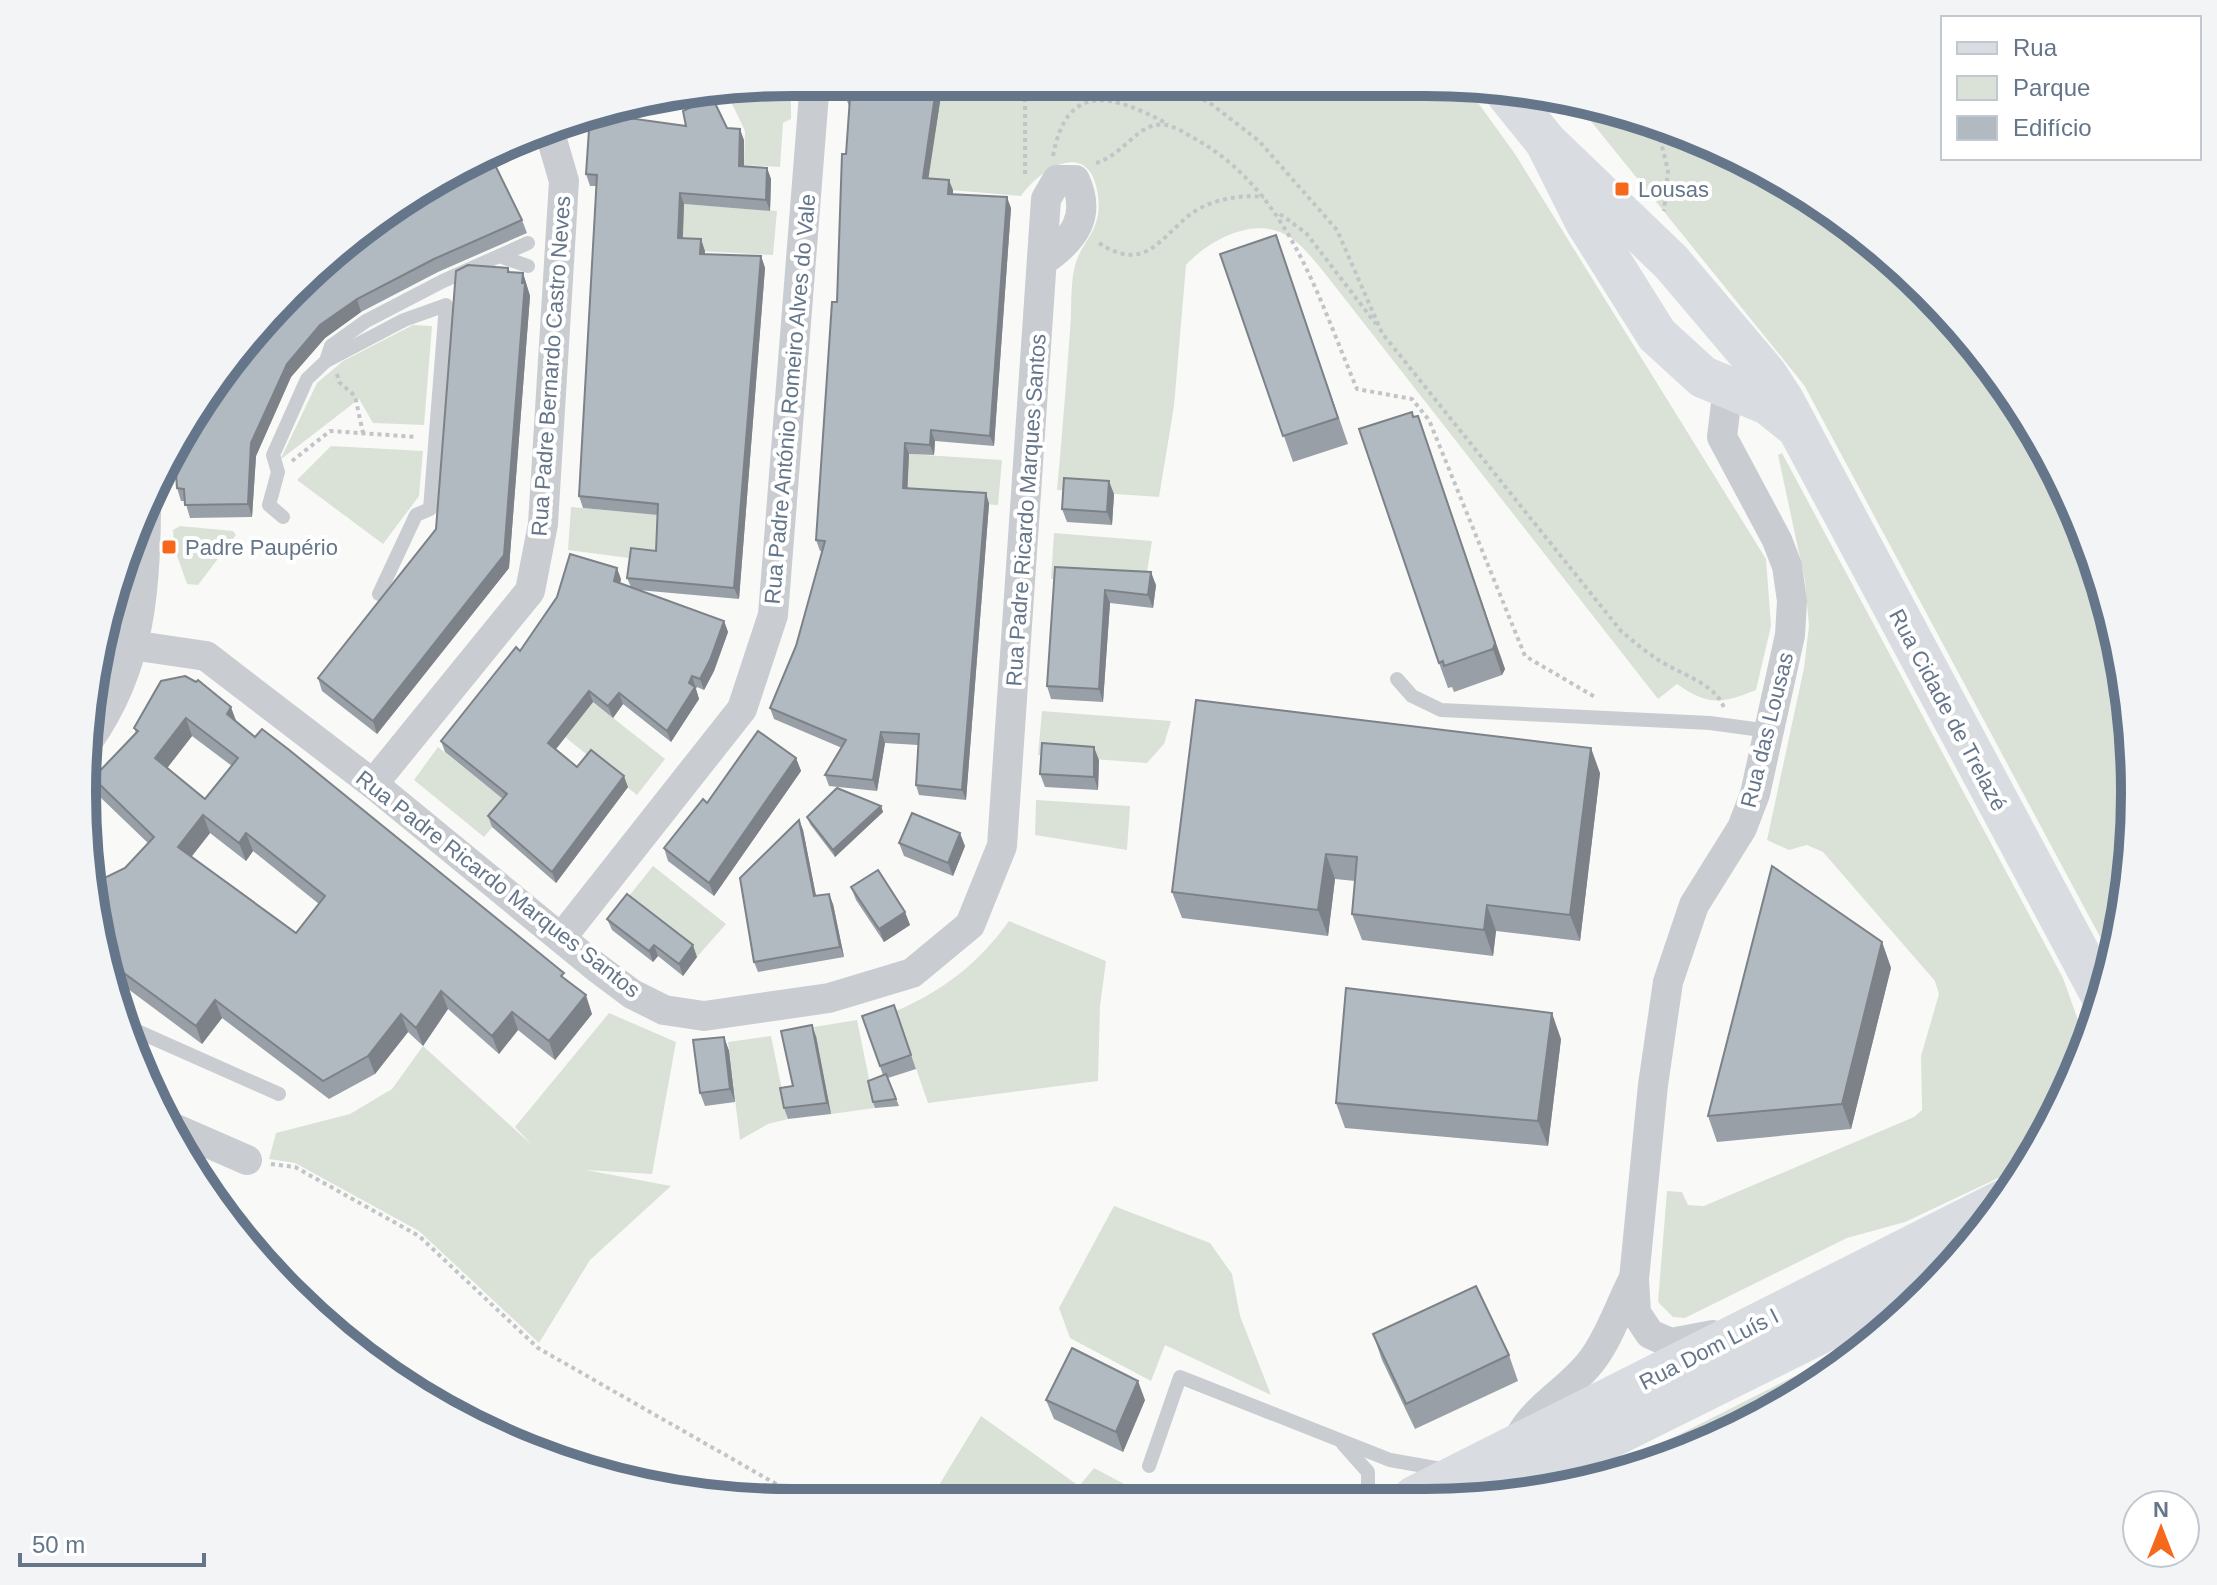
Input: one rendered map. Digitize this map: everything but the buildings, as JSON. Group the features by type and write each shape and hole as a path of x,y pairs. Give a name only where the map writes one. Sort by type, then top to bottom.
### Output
{"street":[{"name":"Rua Padre António Romeiro Alves do Vale","path":"562,937 742,709 773,615 814,96"},
{"name":"Rua Cidade de Trelazé","path":"1514,102 1546,142 1647,238 1766,374 2093,987"},
{"name":"Rua Padre Bernardo Castro Neves","path":"373,784 530,591 543,524 564,181 552,139"},
{"name":"Rua Cidade de Trelazé","path":"1546,142 1610,263 1657,335 1736,402 1783,414 1798,429"},
{"path":"1610,263 1647,238"},
{"name":"Rua Padre Ricardo Marques Santos","path":"113,643 206,656 373,784 632,994 664,1010 704,1016 829,998 912,973 970,925 1002,846 1043,261"},
{"name":"Rua Cidade de Trelazé","path":"1722,325 1731,353 1736,402"},
{"name":"Rua das Lousas","path":"1736,402 1722,437 1730,458 1777,540 1787,566 1792,601 1790,635 1755,794 1742,828 1694,905 1671,967 1653,1085 1634,1279 1636,1313 1650,1334 1671,1343 1750,1328"},
{"path":"99,725 135,647 146,574 146,534"},
{"path":"185,1133 247,1160"},
{"name":"Rua Dom Luís I","path":"1495,1470 1750,1328 1981,1212"},
{"name":"Rua das Lousas","path":"1495,1470 1528,1421 1567,1391 1595,1357 1634,1279"},
{"name":"Rua Dom Luís I","path":"1439,1489 1495,1470 1920,1282"}],"lane":[{"path":"326,361 331,346 357,327 528,243"},
{"path":"499,256 528,266"},
{"path":"283,517 269,505 278,472 273,455 307,379 326,361 404,320 446,305 430,509 416,515 379,594"},
{"path":"1397,679 1412,696 1441,710 1730,726 1771,722"},
{"path":"139,1032 279,1094"},
{"path":"1149,1466 1180,1377 1340,1441 1432,1470 1495,1470"},
{"path":"1340,1441 1368,1472 1368,1489"}],"path":[{"path":"1024,192 1028,131 1025,96"},
{"path":"1196,96 1210,103 1259,141 1337,230 1382,333"},
{"path":"1052,161 1058,129 1065,116 1074,107 1104,99 1170,125 1205,144 1278,213 1306,233 1382,333 1621,631 1722,700 1730,726"},
{"path":"1089,164 1122,151 1151,126 1170,125"},
{"path":"1647,238 1658,226 1667,190 1668,170 1660,137"},
{"path":"1090,237 1107,248 1140,255 1173,233 1189,216 1210,204 1243,194 1264,197"},
{"path":"1278,213 1357,389 1412,399 1429,420 1525,656 1604,702"},
{"path":"326,361 336,367 339,382 355,396 363,433"},
{"path":"278,472 330,431 435,438"},
{"path":"247,1160 295,1167 419,1236 538,1348 785,1489"}],"green space":[{"path":"791,96 791,119 783,123 780,167 744,165 745,131 730,99"},
{"path":"940,96 1474,97 1515,154 1766,559 1771,626 1756,690 1715,700 1698,696 1677,684 1658,699 1323,271 1294,240 1270,229 1256,228 1230,235 1205,248 1186,265 1174,406 1159,497 1057,490 1073,277 1077,260 1097,219 1099,208 1094,178 1086,167 1065,163 1041,175 1021,196 927,188"},
{"path":"1586,115 1648,133 1733,168 1773,189 1849,240 1917,300 1948,333 1977,368 2028,444 2068,526 2084,569 2108,657 2115,702 2120,747 2120,838 2104,944 1804,385"},
{"path":"684,204 777,211 773,255 682,250"},
{"path":"413,325 432,326 424,425 373,423 359,399 280,460 317,383 343,361"},
{"path":"331,446 423,451 419,496 383,544 297,480"},
{"path":"1782,453 2063,978 2078,1020 2078,1033 2049,1101 2007,1174 1905,1222 1847,1238 1685,1318 1673,1317 1658,1302 1667,1191 1682,1192 1688,1205 1704,1206 1914,1117 1922,1110 1921,1056 1939,994 1935,981 1823,852 1807,845 1789,850 1767,840 1804,668 1809,626 1805,581 1778,455"},
{"path":"909,454 1002,460 998,505 906,499"},
{"path":"571,507 662,515 659,562 568,550"},
{"path":"180,526 233,531 236,535 198,585 187,584 174,547 173,530"},
{"path":"1054,533 1152,541 1145,584 1051,579"},
{"path":"593,702 665,759 637,795 565,737"},
{"path":"1042,711 1171,721 1164,744 1147,763 1038,755"},
{"path":"438,747 511,805 484,837 414,780"},
{"path":"1036,800 1130,806 1127,850 1035,835"},
{"path":"653,866 726,924 697,957 625,901"},
{"path":"1009,921 1106,961 1100,1006 1098,1081 928,1103 896,1011 959,974 986,950"},
{"path":"609,1013 676,1042 652,1174 586,1170 671,1186 590,1260 539,1343 419,1231 295,1163 269,1159 276,1133 350,1114 392,1089 423,1046 532,1145 515,1127"},
{"path":"857,1020 875,1108 831,1114 814,1027"},
{"path":"771,1036 788,1119 768,1124 740,1140 728,1042"},
{"path":"1114,1206 1210,1243 1232,1274 1240,1316 1271,1395 1165,1345 1151,1381 1070,1338 1059,1308"},
{"path":"1831,1358 1773,1396 1733,1417 1640,1455"},
{"path":"981,1416 1079,1486 1094,1468 1132,1489 944,1489 939,1485"}],"place":[{"name":"Lousas","path":"1622,189"},
{"name":"Padre Paupério","path":"169,547"}]}
